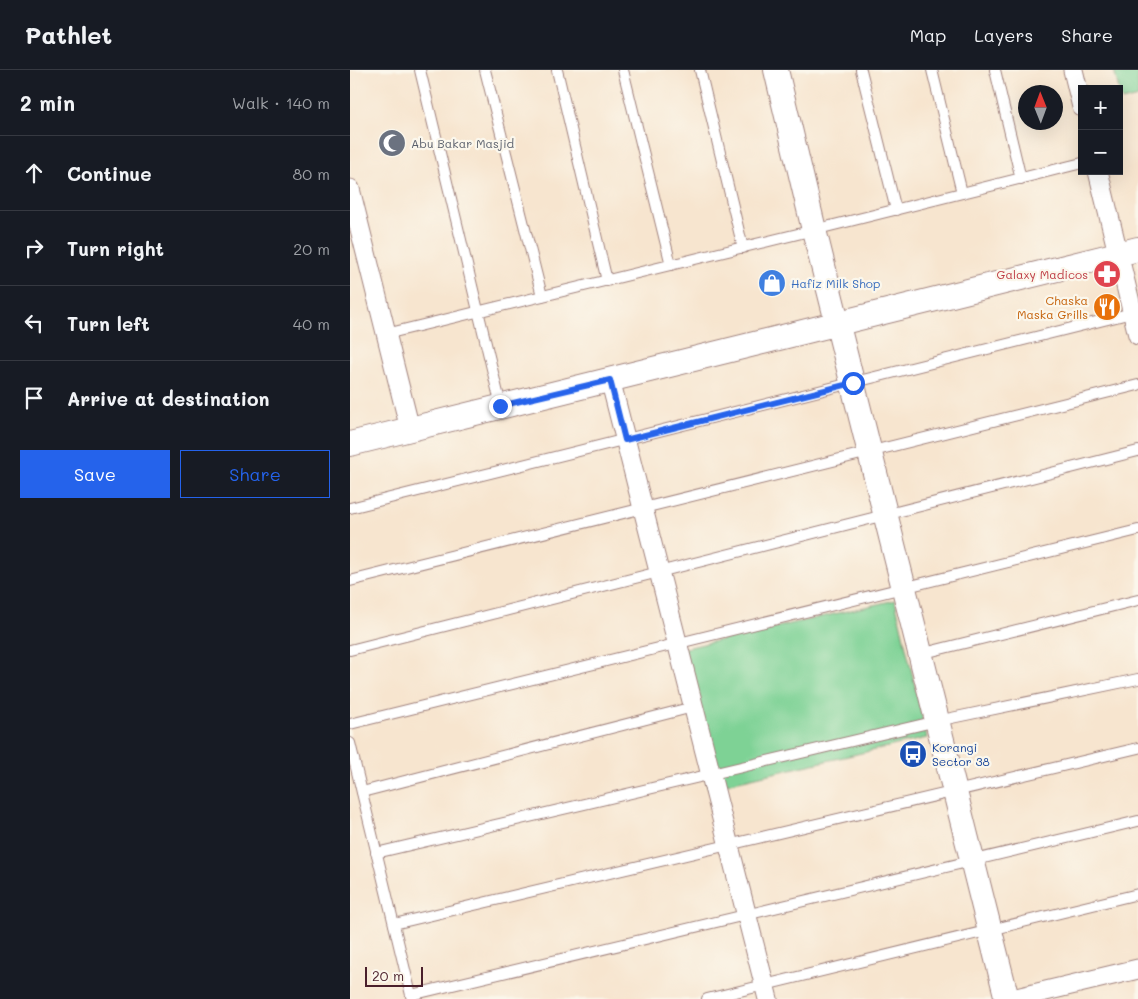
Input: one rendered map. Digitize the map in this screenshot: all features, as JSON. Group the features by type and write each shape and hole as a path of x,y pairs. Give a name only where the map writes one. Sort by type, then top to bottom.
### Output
{"street":[{"path":"776,70 814,230 1007,999"},
{"path":"1073,70 1078,91"},
{"path":"1100,175 1128,251 1136,325"},
{"path":"350,189 410,428"},
{"path":"350,444 1128,251"},
{"path":"610,380 766,992"},
{"path":"1012,999 1138,969"}],"lane":[{"path":"420,70 500,406"},
{"path":"485,70 542,296"},
{"path":"557,70 607,281"},
{"path":"622,70 671,265"},
{"path":"700,70 743,248"},
{"path":"861,70 896,210"},
{"path":"932,70 962,193"},
{"path":"996,70 1021,179"},
{"path":"386,334 743,248 1078,164"},
{"path":"350,508 853,383 1136,325"},
{"path":"350,581 1138,385"},
{"path":"350,650 1138,451"},
{"path":"350,724 1138,530"},
{"path":"920,654 1138,600"},
{"path":"376,853 937,721 1138,679"},
{"path":"362,792 693,707"},
{"path":"350,743 411,997 1138,821"},
{"path":"394,924 1138,748"},
{"path":"707,999 766,992 990,930 1138,894"}],"green space":[{"path":"1114,70 1138,70 1138,97 1123,101 1123,85 1118,85"},
{"path":"895,600 927,738 708,788 677,650"}],"place":[{"name":"Abu Bakar Masjid","path":"392,143"},
{"name":"Galaxy Madicos","path":"1107,274"},
{"name":"Hafiz Milk Shop","path":"772,283"},
{"name":"Chaska Maska Grills","path":"1107,307"},
{"name":"Korangi Sector 38","path":"913,754"}],"route":[{"path":"500,406 610,380 625,440 853,383"}]}
